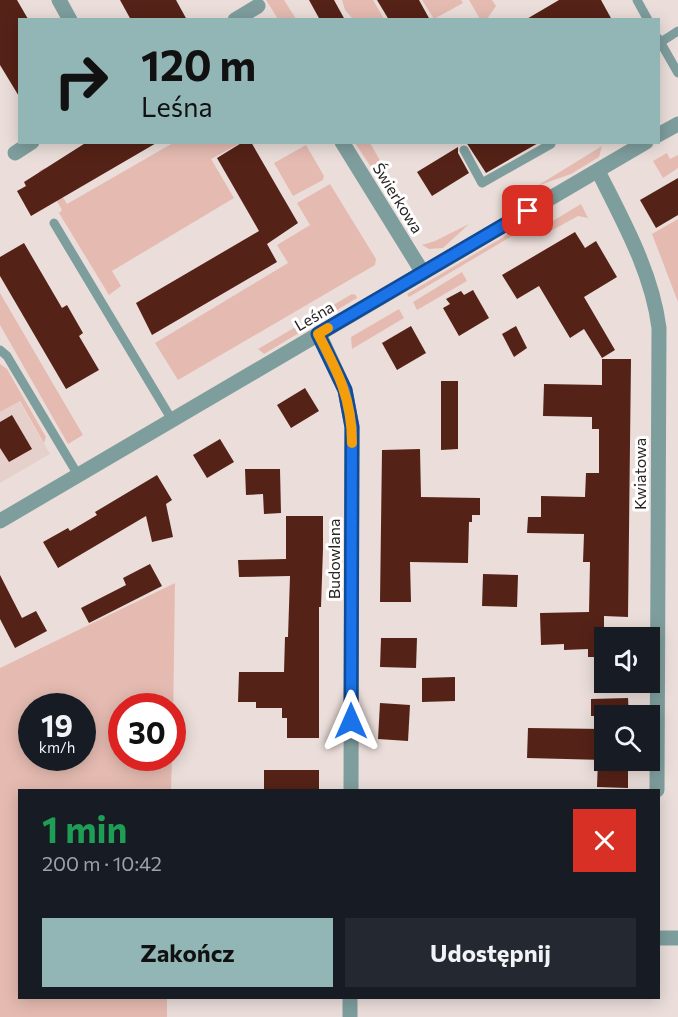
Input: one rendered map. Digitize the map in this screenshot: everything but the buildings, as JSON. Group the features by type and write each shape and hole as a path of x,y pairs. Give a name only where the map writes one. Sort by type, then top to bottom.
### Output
{"street":[{"path":"59,0 69,18"},
{"path":"239,18 259,9"},
{"path":"660,134 678,124"},
{"path":"15,153 29,144"},
{"name":"Świerkowa","path":"343,144 423,273"},
{"name":"Leśna","path":"0,521 643,144"},
{"name":"Kwiatowa","path":"598,171 650,284 659,328 657,789"},
{"name":"Budowlana","path":"318,334 345,390 352,427 351,789"},
{"path":"660,938 678,938"},
{"path":"350,999 350,1017"}],"lane":[{"path":"637,0 647,18"},
{"path":"678,31 660,40 678,73"},
{"path":"464,150 482,183 550,144"},
{"path":"54,223 172,420"},
{"path":"0,350 7,356 78,475"}],"shaded area":[{"path":"266,0 284,0 295,18 277,18"},
{"path":"342,0 373,0 383,18 352,18 345,10"},
{"path":"422,0 461,0 463,3 436,18 433,18"},
{"path":"469,0 492,0 496,6 488,18 479,18"},
{"path":"171,144 238,144 211,159 234,198 112,271 121,286 109,295 59,213 62,210 39,171 45,168 67,204"},
{"path":"356,144 371,144 385,169 379,172 371,167"},
{"path":"306,145 324,176 323,180 293,196 274,163"},
{"path":"602,146 599,157 571,174 537,186"},
{"path":"667,153 670,159 678,155 678,168 663,178 653,161"},
{"path":"330,184 376,259 375,265 178,380 155,343 288,263 277,245 310,225 297,203"},
{"path":"581,204 588,218 578,216 549,232 546,225"},
{"path":"678,219 678,302 652,234"},
{"path":"469,224 443,248 429,249 422,245 435,241"},
{"path":"515,230 517,233 409,297 407,294"},
{"path":"462,272 467,281 417,310 413,302"},
{"path":"0,293 83,435 68,444 0,325"},
{"path":"352,294 357,298 264,354 258,349"},
{"path":"399,309 404,318 352,349 351,337"},
{"path":"0,364 7,369 46,437 44,443 20,401 0,412"},
{"path":"19,401 50,454 0,483 0,412"},
{"path":"175,583 173,693 108,693 108,771 172,771 171,789 18,789 18,999 167,999 167,1017 0,1017 0,668"}],"slow traffic":[{"path":"328,328 318,334 345,390 350,407 352,443"}],"route":[{"path":"351,721 352,427 345,390 318,334 528,211"}]}
